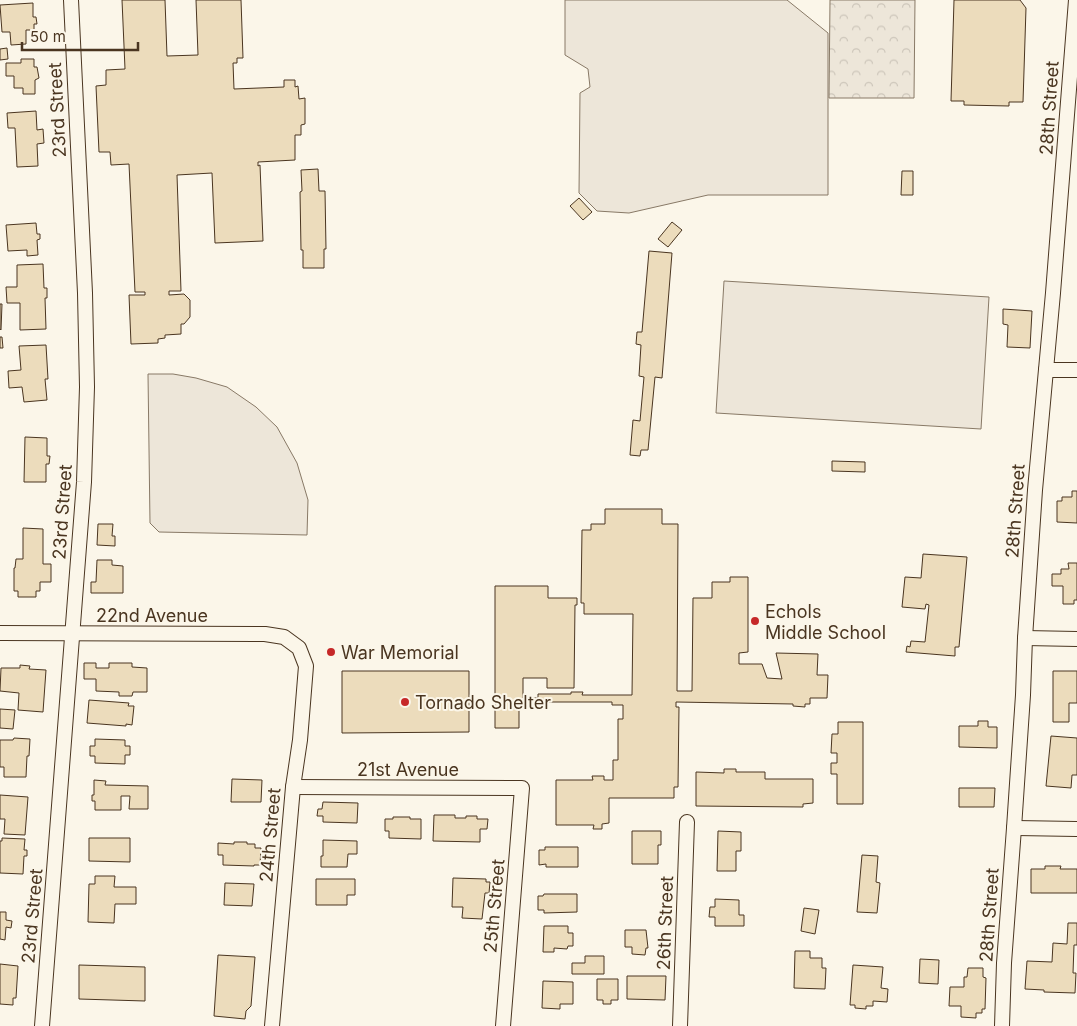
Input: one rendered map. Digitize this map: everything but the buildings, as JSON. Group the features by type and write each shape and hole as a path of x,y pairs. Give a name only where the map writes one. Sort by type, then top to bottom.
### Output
{"street":[{"name":"23rd Street","path":"42,1026 84,482 87,387 71,0"},
{"name":"28th Street","path":"1002,1026 1004,962 1023,696 1025,638 1046,370 1071,145 1076,0"},
{"path":"1046,370 1077,370"},
{"name":"22nd Avenue","path":"0,633 265,634 284,637 299,648"},
{"path":"1025,638 1077,640"},
{"name":"24th Street","path":"272,1026 306,666 299,648"},
{"name":"21st Avenue","path":"293,788 522,788"},
{"name":"25th Street","path":"503,1026 522,788"},
{"name":"26th Street","path":"680,1026 687,822"},
{"path":"1014,828 1077,829"}],"green space":[{"path":"565,0 787,0 828,33 828,195 708,195 629,213 597,211 579,193 580,93 590,87 588,69 565,55"},
{"path":"830,0 915,0 914,98 829,98"},
{"path":"724,281 989,297 981,429 716,413"},
{"path":"148,374 173,374 227,387 256,407 277,427 297,463 308,500 307,535 159,532 150,523"}],"place":[{"name":"Echols Middle School","path":"755,621"},
{"name":"War Memorial","path":"331,652"},
{"name":"Tornado Shelter","path":"405,702"}]}
